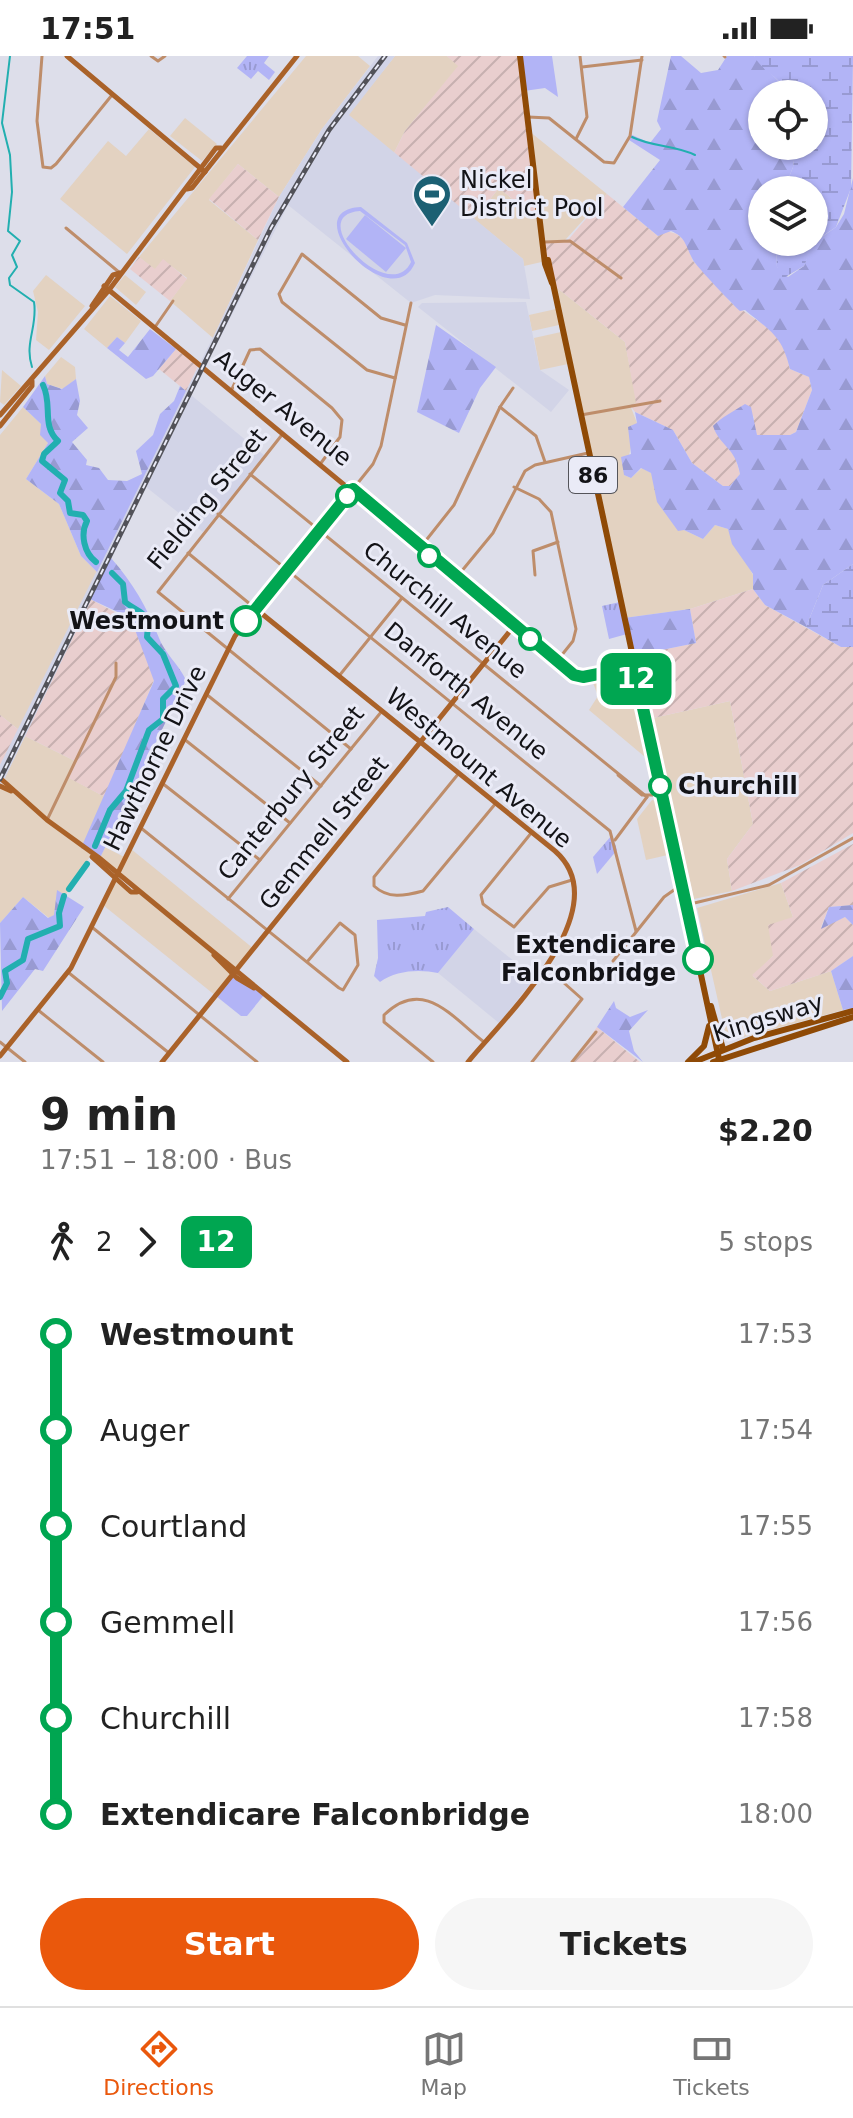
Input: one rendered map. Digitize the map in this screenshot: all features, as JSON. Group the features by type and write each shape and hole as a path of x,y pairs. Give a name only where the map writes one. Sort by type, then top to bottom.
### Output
{"main road":[{"name":"86","path":"520,56 548,260 545,264 552,283 720,1060"},
{"name":"86","path":"706,995 720,1050"},
{"name":"Kingsway","path":"691,1062 720,1050 853,1011"},
{"name":"Kingsway","path":"720,1060 853,1017"},
{"path":"691,1062 704,1046 710,1019"}],"street":[{"path":"42,56 38,142 41,162 47,169 56,164 113,93"},
{"path":"67,56 203,170"},
{"path":"151,56 158,61 165,56"},
{"path":"0,426 3,413 187,189 192,188 203,170 297,56"},
{"path":"576,139 587,117 580,56"},
{"path":"528,117 549,118 608,164 617,161 630,136 642,58 581,67"},
{"path":"66,228 120,273"},
{"path":"545,242 568,240 621,278"},
{"path":"395,378 364,368 282,302 279,294 300,254 381,318 405,325"},
{"name":"Auger Avenue","path":"106,288 353,489 574,675 583,677 634,667"},
{"path":"155,328 173,301"},
{"name":"Hawthorne Drive","path":"0,1056 69,972 228,650 256,609 379,453 411,303"},
{"path":"232,390 250,350 260,349 332,408 342,420 340,437 321,463"},
{"path":"420,548 454,505 500,407 513,388"},
{"path":"580,416 660,401"},
{"path":"500,407 536,436 545,462"},
{"name":"Fielding Street","path":"228,650 161,596 158,589 284,433"},
{"path":"456,578 493,533 514,487 525,471 545,462 588,453"},
{"name":"Churchill Avenue","path":"250,474 647,797"},
{"path":"514,487 547,506 558,542 576,632 557,661"},
{"name":"Danforth Avenue","path":"218,514 607,829 615,840"},
{"path":"535,575 533,551 558,542"},
{"name":"Westmount Avenue","path":"187,552 562,857 572,880 575,900 572,921 561,946 468,1062"},
{"path":"339,676 402,598"},
{"name":"Gemmell Street","path":"162,1062 514,626"},
{"path":"228,650 351,749"},
{"path":"47,820 116,677 116,663"},
{"path":"206,694 321,786"},
{"name":"Canterbury Street","path":"228,899 382,711"},
{"path":"184,739 290,823"},
{"path":"459,773 374,877 376,888 389,896 423,891 496,803"},
{"path":"0,778 47,820 347,1062"},
{"path":"162,783 260,860"},
{"path":"0,786 12,791"},
{"path":"636,931 615,840 647,797 662,795"},
{"path":"140,828 268,931 307,962 343,990 354,976 358,961 357,939 345,924 338,924 307,962"},
{"path":"532,832 481,895 481,902 514,927 549,887 572,880"},
{"path":"686,905 769,885 853,838"},
{"path":"613,961 669,892 681,885"},
{"path":"92,927 257,1062"},
{"path":"532,1062 582,999 545,966"},
{"path":"69,972 169,1053"},
{"path":"433,1062 384,1022 384,1015 400,1001 415,997 428,1000 484,1042"},
{"path":"38,1010 103,1062"},
{"path":"572,1062 596,1032"},
{"path":"0,1042 25,1062"}],"shaded area":[{"path":"306,56 358,56 370,66 322,129 279,197 238,164 209,200 258,240 213,338 170,301 187,278 163,260 155,270 139,257"},
{"path":"378,56 395,56 349,115 523,259 530,299 435,295 411,303 288,205 191,395 265,456 203,532 146,487 0,788 0,765 217,329 279,197 322,129"},
{"path":"395,56 447,56 459,66 405,131 394,153 348,115"},
{"path":"447,56 519,56 542,223 499,188 474,219 394,153 405,131 458,66"},
{"path":"185,118 217,144 202,161 170,136"},
{"path":"149,129 195,167 127,254 60,199 108,141 126,156"},
{"path":"529,131 607,194 546,261 524,266 523,259 474,219 499,188 540,222"},
{"path":"238,164 279,197 258,240 209,199"},
{"path":"607,194 658,236 666,231 677,234 686,242 693,261 728,295 729,301 774,332 785,349 790,369 809,377 812,390 796,432 790,435 757,435 752,427 754,417 741,407 724,441 733,449 740,474 730,486 723,486 692,463 673,430 635,412 630,405 636,403 625,342 551,283 545,243 568,240"},
{"path":"139,257 155,269 163,259 187,279 170,301 130,269"},
{"path":"46,275 85,306 49,350 36,340 38,312 33,291"},
{"path":"125,275 146,292 136,305 115,287"},
{"path":"551,283 625,342 637,404 630,405 637,423 624,475 631,478 642,468 651,473 684,530 703,539 715,525 728,529 753,575 753,589 690,609 624,618 568,364 540,370 534,338 561,332 559,325 532,331 529,315 556,309"},
{"path":"110,296 141,321 125,343 117,337 107,348 84,329"},
{"path":"526,302 540,370 569,390 551,412 418,307 422,303"},
{"path":"176,349 198,366 186,391 159,369"},
{"path":"61,357 75,367 76,379 63,389 47,384 45,376"},
{"path":"2,370 21,386 4,405 0,402"},
{"path":"23,407 41,424 48,443 26,479 59,504 81,556 97,572 19,730 0,715 0,435"},
{"path":"753,589 765,605 841,647 853,647 853,833 800,865 732,891 727,859 753,824 730,701 653,718 642,654 696,643 690,609"},
{"path":"90,599 128,619 140,634 154,680 105,797 67,777 75,761 25,736"},
{"path":"632,673 651,762 589,710 598,696 592,680"},
{"path":"730,701 753,824 727,859 732,891 694,899 653,718"},
{"path":"0,715 19,730 0,765"},
{"path":"25,736 75,761 68,777 105,797 82,848 91,855 65,896 58,891 54,915 49,918 23,897 0,923 0,788"},
{"path":"652,800 659,802 672,854 646,860 637,819"},
{"path":"853,844 853,905 829,907 821,927 845,917 853,925 853,956 831,971 770,991 752,975 773,956 768,925 793,917 781,883"},
{"path":"105,847 126,858 131,849 254,949 237,970 214,955 233,975 216,996 103,905 116,880 131,893 136,892 100,858"},
{"path":"781,883 793,917 773,956 753,976 770,991 831,971 843,1010 736,1039 725,1032 697,908"},
{"path":"474,929 535,978 499,1023 438,973"},
{"path":"597,1027 640,1062 572,1062"}],"green space":[{"path":"247,56 269,56 264,63 275,72 269,80 258,71 251,79 237,68"},
{"path":"519,56 552,56 558,97 545,88 524,91"},
{"path":"671,56 681,56 701,73 718,70 727,56 754,56 777,80 748,80 748,160 794,160 793,167 789,176 748,176 748,256 777,256 777,267 788,277 804,266 808,256 828,256 828,233 844,214 853,178 853,564 823,585 806,627 765,605 753,589 753,574 732,544 728,529 715,525 703,539 684,530 678,531 657,502 651,473 641,468 631,478 624,475 621,457 631,454 628,427 637,423 635,412 673,430 692,463 723,486 730,486 740,474 738,465 713,426 745,404 751,407 757,435 790,435 796,432 812,390 809,377 790,369 783,348 774,335 745,310 740,311 724,295 693,260 680,236 671,231 658,236 623,207 660,160 629,140 630,134 650,143 661,129 657,121"},
{"path":"754,56 853,56 851,188 836,227 828,232 828,176 789,176 794,160 828,160 828,80 778,80"},
{"path":"361,207 407,243 415,263 403,277 387,278 369,270 353,257 341,241 337,225 343,213","holes":["360,211 405,245 411,262 400,273 386,274 370,267 345,241 341,227 345,216"]},
{"path":"365,215 406,248 386,272 346,239"},
{"path":"777,256 808,256 804,266 782,279"},
{"path":"436,325 496,367 480,388 459,433 417,412"},
{"path":"150,329 176,349 153,376 146,379 107,348 117,337 125,343 119,350 128,357"},
{"path":"45,376 47,384 62,389 76,379 80,401 77,415 88,428 72,442 87,460 86,465 99,468 108,480 127,481 142,474 136,451 153,435 160,414 174,401 180,386 186,391 97,572 81,556 59,504 26,479 48,443 40,435 41,424 23,407"},
{"path":"111,558 139,596 161,643 186,680 100,858 81,848 154,681 134,627 124,615 90,599"},
{"path":"853,564 853,647 841,647 806,627 823,585"},
{"path":"620,602 627,634 609,639 602,606"},
{"path":"690,609 696,643 632,656 624,618"},
{"path":"612,835 617,850 597,874 593,857"},
{"path":"57,890 84,907 43,971 35,969 2,1011 0,923 23,897 48,918 54,915"},
{"path":"853,905 853,925 845,917 821,929 829,907"},
{"path":"448,907 474,929 438,973 408,972 380,982 374,976 378,958 377,920 425,916 426,912"},
{"path":"853,956 853,1008 843,1010 831,971"},
{"path":"233,975 264,995 247,1016 241,1016 216,996"},
{"path":"614,1001 616,1008 630,1017 648,1010 629,1031 634,1051 643,1062 597,1027"}],"waterway":[{"path":"10,56 2,123 10,155 12,192 8,231 20,241 12,255 17,267 9,278 10,285 34,302 30,350 32,367"},
{"path":"632,137 695,155"},
{"path":"43,385 48,422 58,441 44,454 42,461 65,480 60,493 68,501 70,513 83,515 87,521 84,543 96,562"},
{"path":"95,846 110,810 126,791 149,730 163,719 163,699 176,686 163,654 147,637 146,618 125,602 123,584 112,573"},
{"path":"69,889 87,864"},
{"path":"0,997 7,983 5,971 23,960 28,939 60,926 59,913 64,896"}],"railway":[{"path":"0,779 271,228 329,130 385,56"}],"bus line":[{"name":"12","path":"246,621 353,489 436,562 574,675 583,677 634,667 698,959"}],"place":[{"name":"Nickel District Pool","path":"432,228"},
{"name":"Westmount","path":"246,621"},
{"name":"Churchill","path":"660,786"},
{"name":"Extendicare Falconbridge","path":"698,959"}]}
